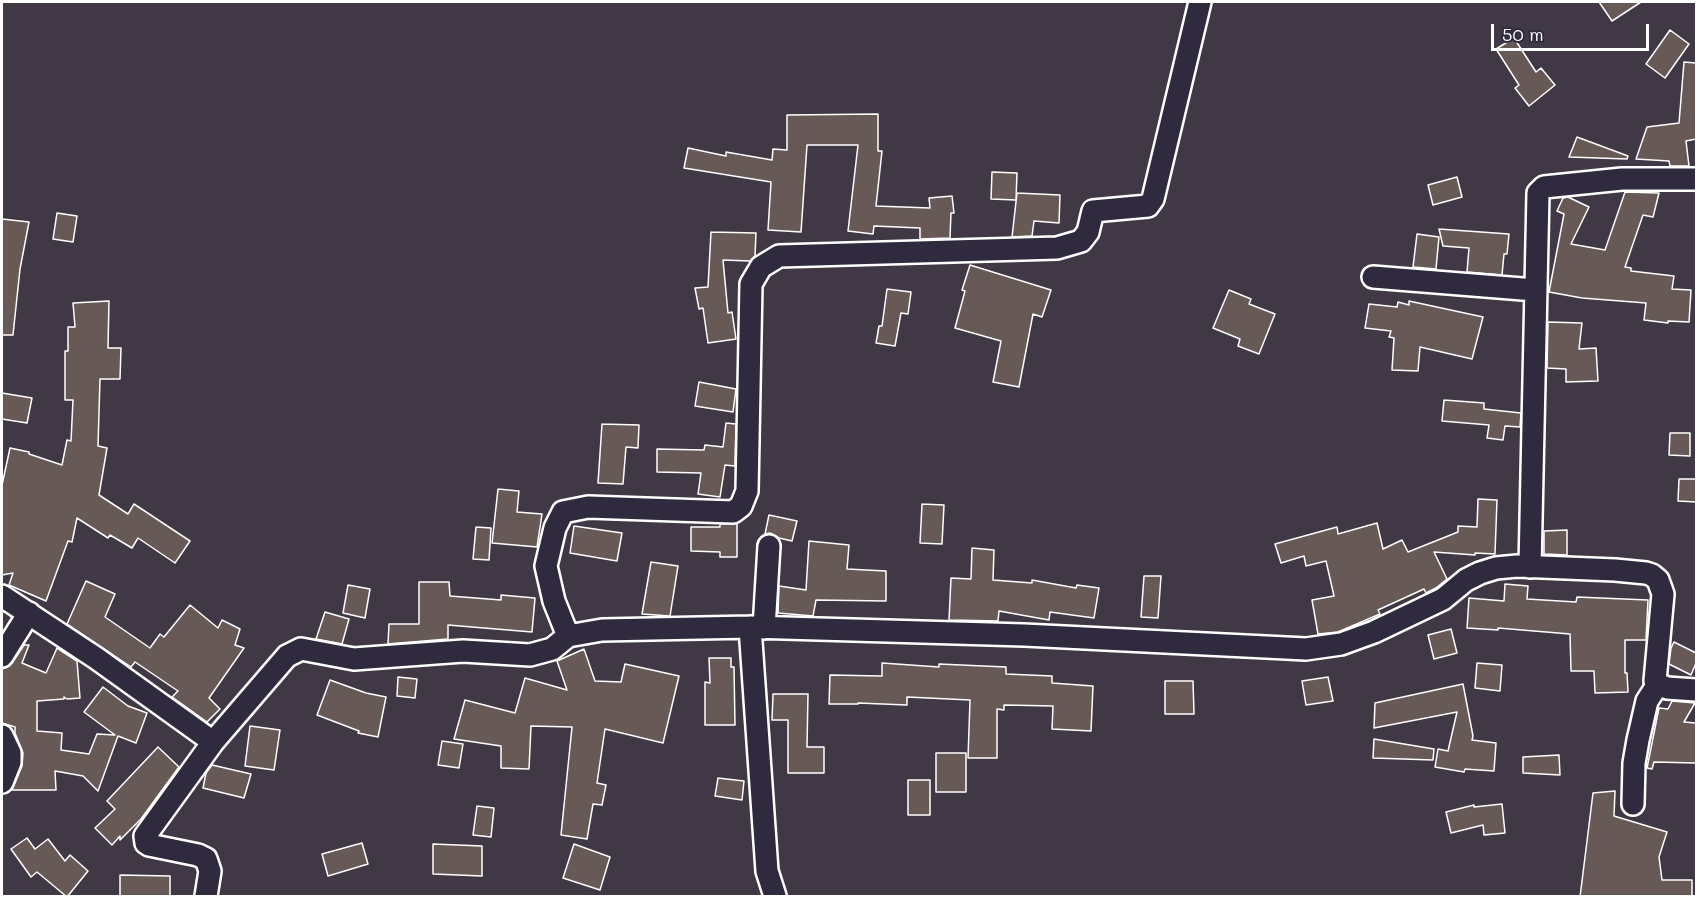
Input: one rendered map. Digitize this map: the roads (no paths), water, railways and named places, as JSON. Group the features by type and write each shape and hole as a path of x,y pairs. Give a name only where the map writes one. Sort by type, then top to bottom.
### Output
{"street":[{"path":"568,636 554,601 546,566 555,528 563,512 588,507 733,512 741,506 747,491 751,284 761,267 779,256 1057,248 1081,241 1088,232 1093,211 1148,206 1153,199 1200,2"},
{"path":"1530,567 1538,193 1544,187 1622,179 1696,179"},
{"path":"1373,277 1535,290"},
{"path":"770,546 757,627 768,871 775,897"},
{"path":"206,897 210,871 206,859 198,855 152,846 144,840 213,742 270,674 287,656 295,651 308,649 354,659 463,651 530,655 552,649 568,636 602,630 757,627 1024,635 1306,649 1341,644 1374,632 1443,599 1466,580 1480,573 1496,568 1530,567 1646,573 1658,580 1663,594 1654,677 1658,684 1673,689 1696,690"},
{"path":"2,596 96,658 213,742"},
{"path":"2,656 29,613"},
{"path":"1633,804 1634,763 1638,740 1647,701 1658,684"},
{"path":"2,736 10,753 10,762 2,782"}]}
